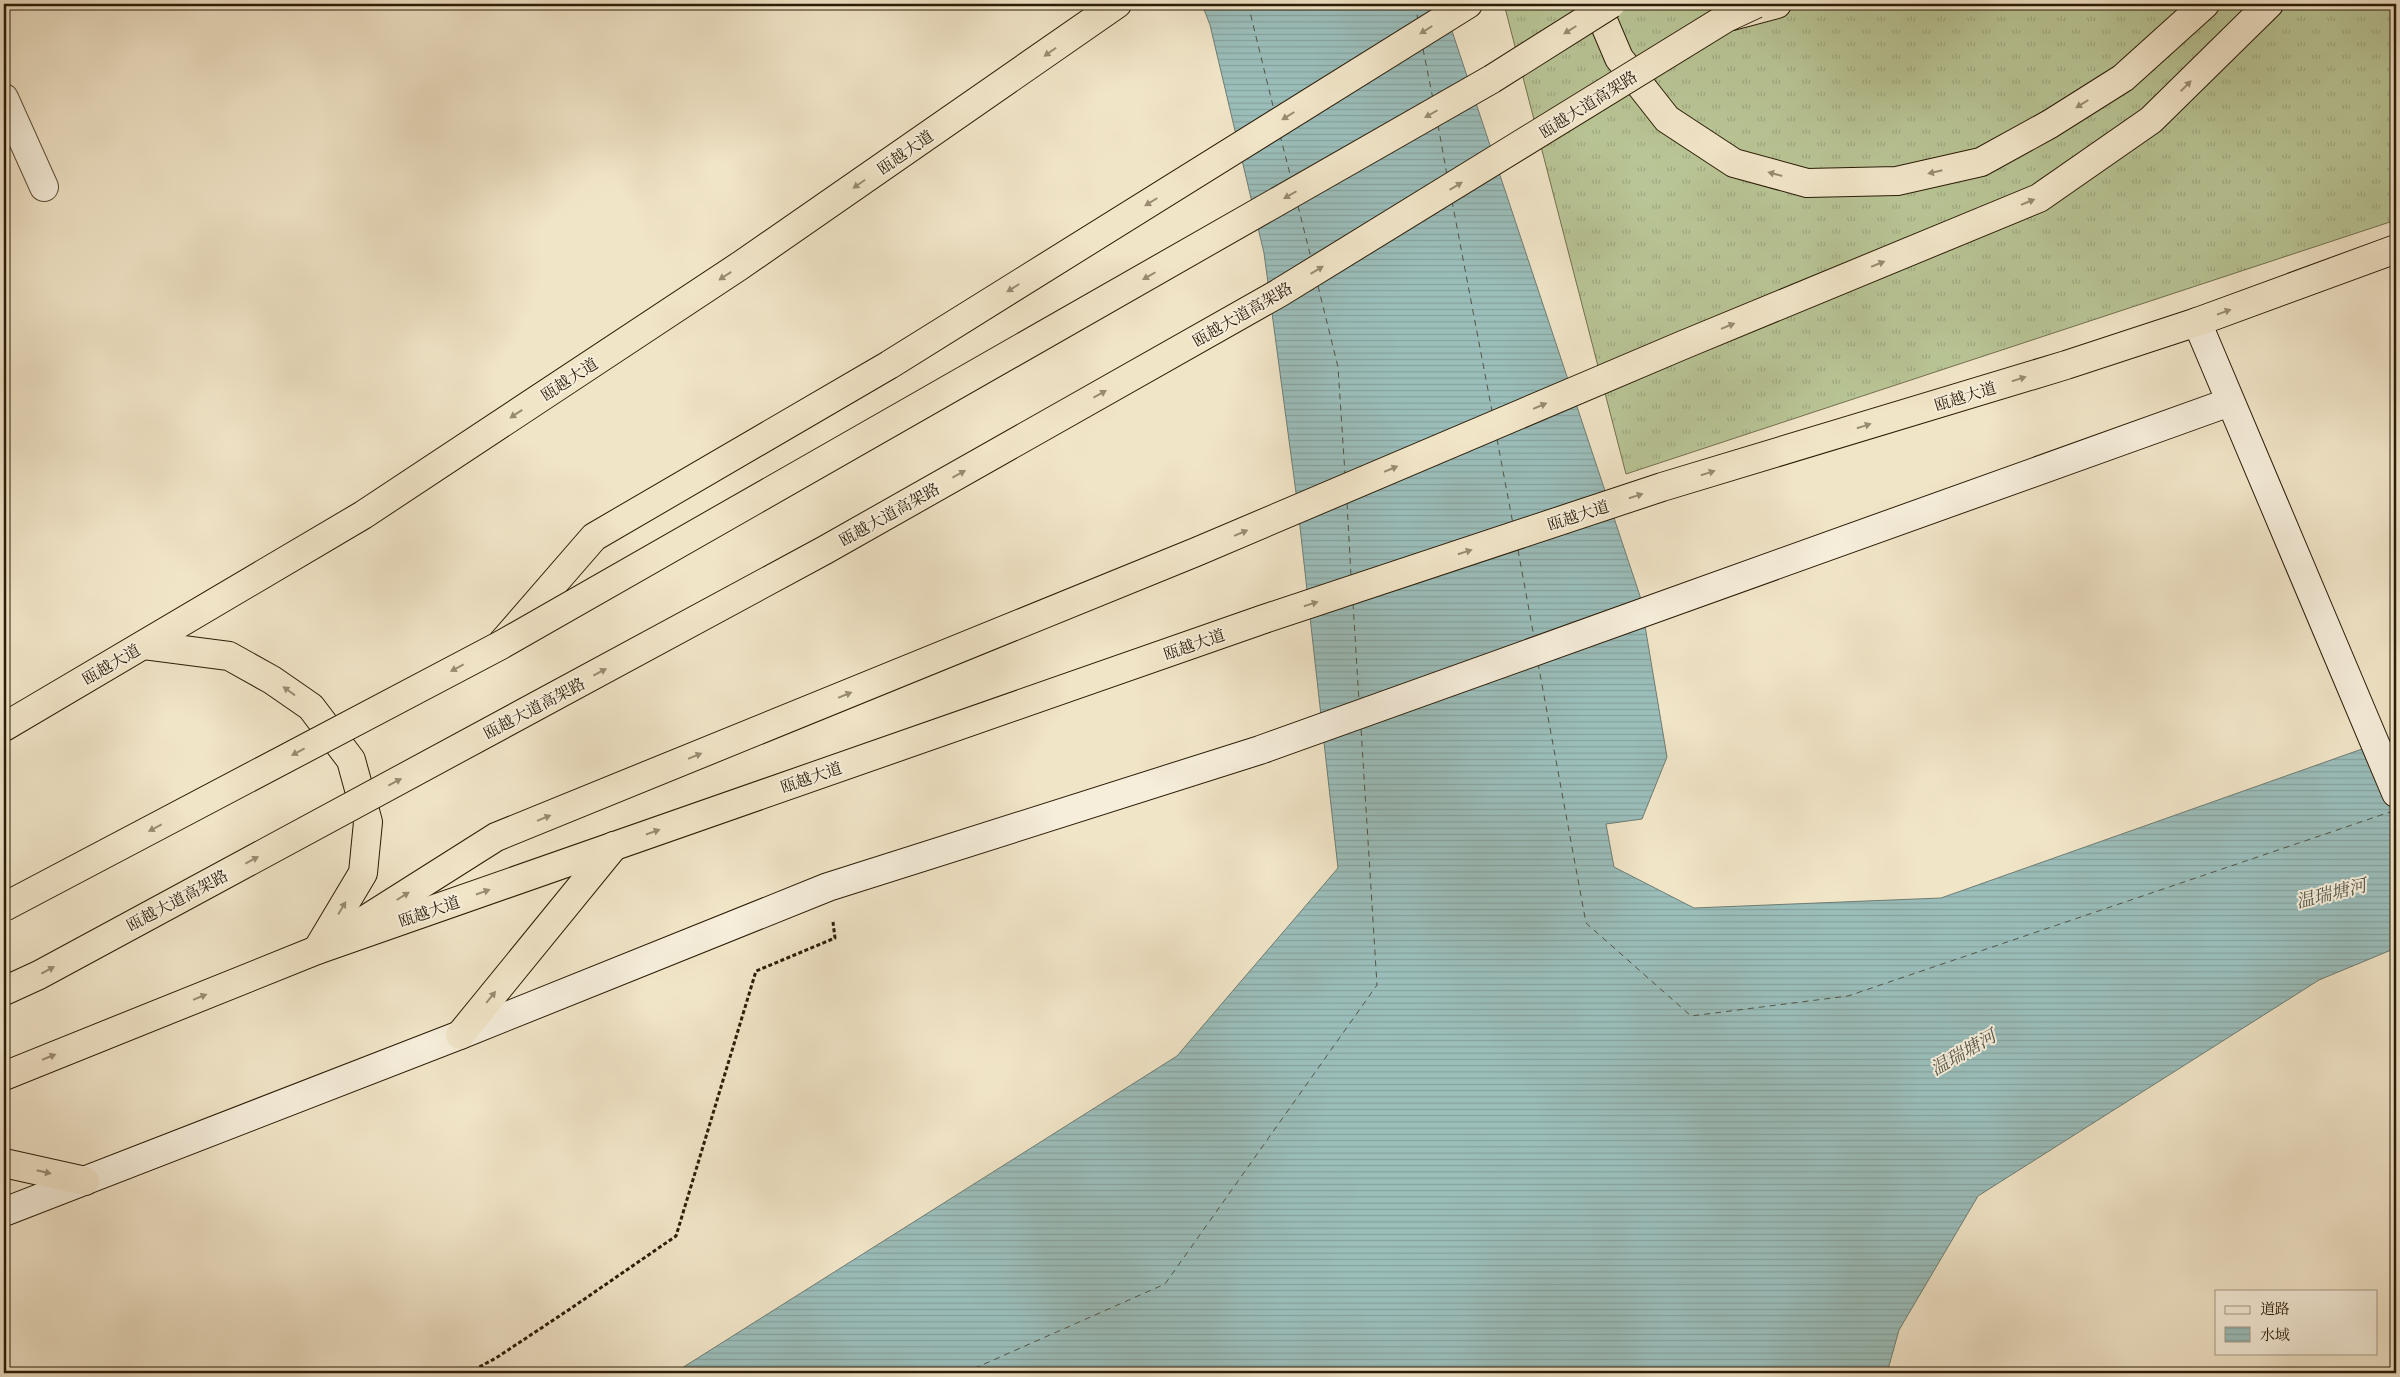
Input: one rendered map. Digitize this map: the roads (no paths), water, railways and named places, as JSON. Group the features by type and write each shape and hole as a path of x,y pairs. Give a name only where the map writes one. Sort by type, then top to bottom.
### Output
{"highway":[{"name":"瓯越大道","path":"4,727 363,515 733,270 1117,4"},
{"path":"500,645 594,537 889,365 1468,4"},
{"path":"1596,4 1619,58 1667,119 1734,163 1807,183 1897,181 1980,162 2050,124 2123,78 2205,4"},
{"path":"4,908 500,645 1492,79 1611,4"},
{"name":"瓯越大道高架路","path":"4,991 39,975 842,540 1279,293 1726,18 1756,4"},
{"path":"1726,18 1777,4"},
{"path":"317,950 496,837 1196,552 1683,345 2039,198 2151,120 2269,4"},
{"name":"瓯越大道","path":"4,1076 317,950 1264,619 1662,487 2066,365 2197,322 2396,248"},
{"path":"144,645 230,656 272,680 311,707 351,760 368,822 363,873 317,950"},
{"path":"460,1035 615,846"},
{"path":"4,1163 85,1181"}],"street":[{"path":"4,98 44,187"},
{"path":"2197,322 2368,730 2396,792"},
{"path":"4,1212 460,1035 828,887 1260,750 2230,402"}],"water":[{"name":"温瑞塘河","path":"1202,4 1445,4 1447,16 1640,596 1667,757 1642,819 1606,824 1614,867 1694,908 1941,898 2396,737 2396,948 2319,980 1978,1196 1899,1330 1887,1373 674,1373 1177,1056 1338,868 1297,500 1264,253 1210,25"}]}
